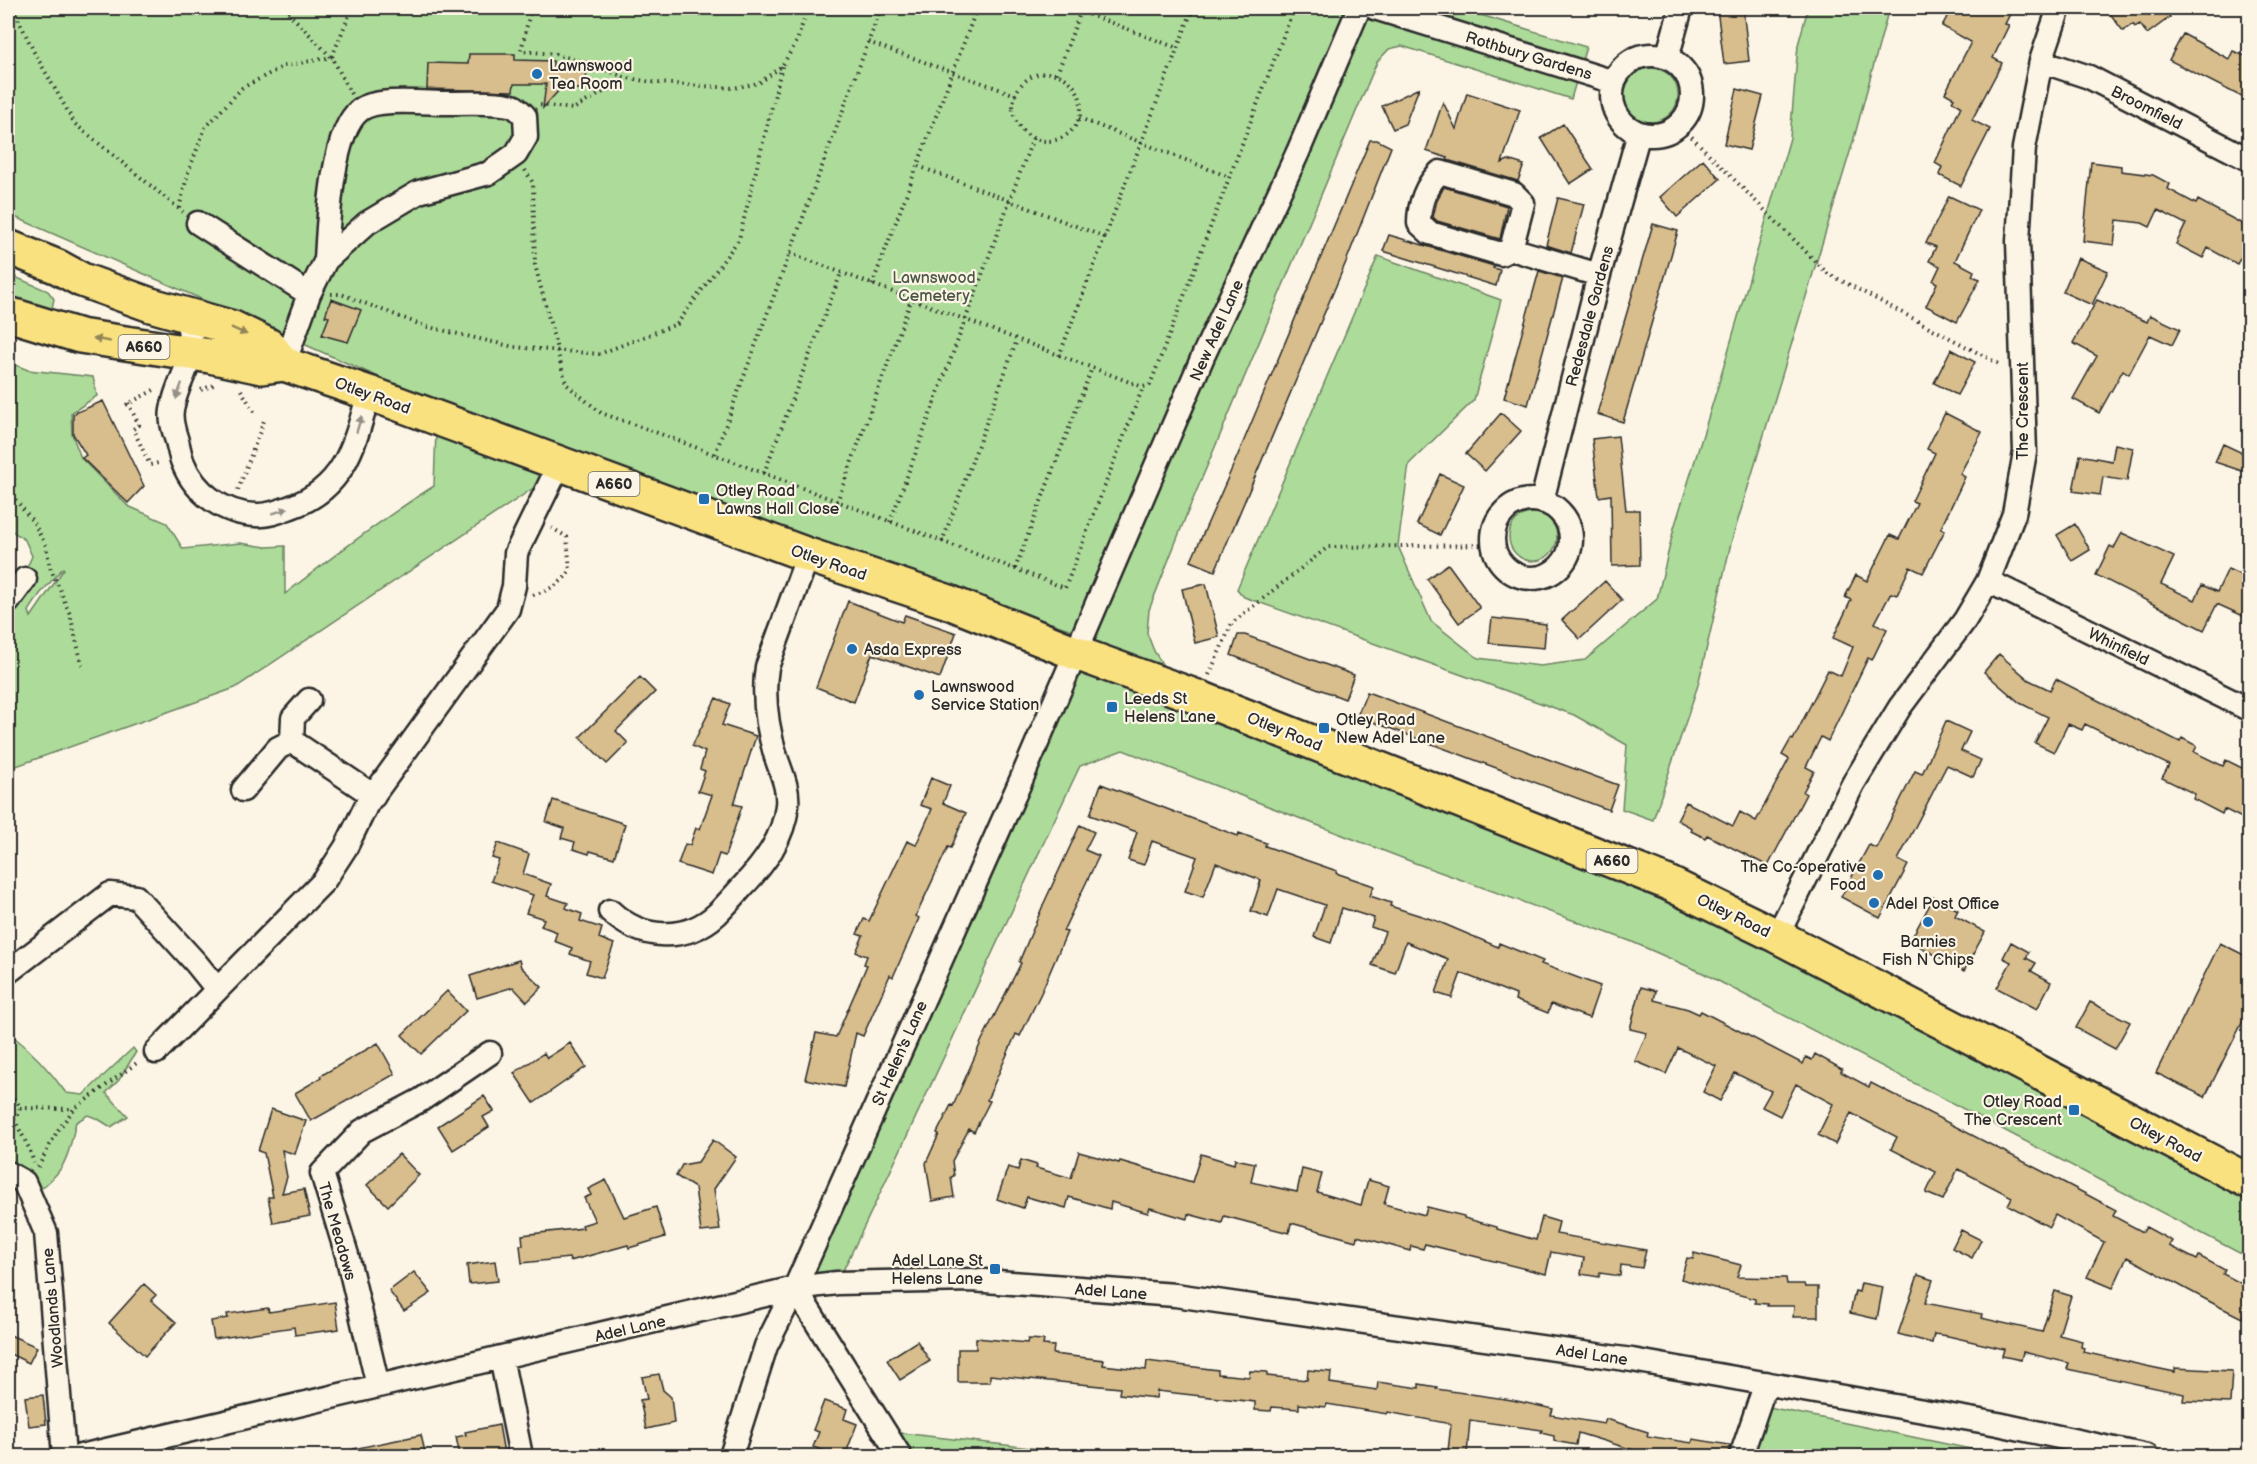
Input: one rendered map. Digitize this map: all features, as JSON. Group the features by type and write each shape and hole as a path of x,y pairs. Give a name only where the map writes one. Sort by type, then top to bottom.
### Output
{"highway":[{"name":"Otley Road","path":"8,247 58,267 82,280 185,315 233,328 268,345 284,364"},
{"name":"Otley Road","path":"8,314 80,336 262,367 284,364 369,393 808,555 946,601 1076,653 1200,698 1666,882 1777,936 2250,1182"}],"street":[{"name":"New Adel Lane","path":"1076,653 1204,354 1298,152 1359,8"},
{"name":"Rothbury Gardens","path":"1375,8 1614,82"},
{"path":"1667,58 1681,8"},
{"name":"The Crescent","path":"1777,936 1853,784 1900,707 1965,620 1988,581 2014,513 2025,452 2019,229 2024,148 2042,61 2059,8"},
{"path":"1658,55 1667,58 1679,65 1688,78 1692,91 1687,115 1668,132 1639,133 1626,126 1618,116 1612,98 1614,82 1626,65 1644,56 1658,55"},
{"name":"Broomfield","path":"2042,61 2089,77 2250,160"},
{"path":"284,364 309,294 326,260 367,223 419,192 489,173 516,154 526,136 525,116 513,106 491,104 384,102 360,110 345,130 336,163 326,260"},
{"name":"Redesdale Gardens","path":"1542,501 1599,275 1639,133"},
{"path":"1511,249 1523,203 1514,194 1440,172 1430,182 1419,211 1419,223 1430,233 1501,254 1511,249 1599,275"},
{"path":"198,224 309,294"},
{"path":"185,315 190,329 192,354 172,411 172,429 181,457 193,482 209,499 230,510 257,516 272,514 298,505 329,484 342,470 350,455 369,393"},
{"path":"156,1052 324,881 374,796 508,609 514,586 516,553 559,465"},
{"path":"1542,501 1554,506 1564,516 1570,528 1572,542 1566,560 1557,570 1538,578 1517,576 1502,564 1494,545 1493,532 1500,517 1509,507 1518,502 1542,501"},
{"path":"610,911 620,921 632,927 661,936 695,928 715,915 756,872 775,845 785,824 788,802 785,781 768,730 764,685 767,667 808,555"},
{"path":"8,602 25,579"},
{"name":"Whinfield","path":"1988,581 2250,710"},
{"name":"St Helen's Lane","path":"730,1456 766,1346 795,1288 1076,653"},
{"path":"292,741 293,718 309,700"},
{"path":"292,741 374,796"},
{"path":"243,790 278,748 292,741"},
{"path":"8,972 110,894 136,897 217,989"},
{"name":"The Meadows","path":"378,1386 347,1255 322,1173 362,1131 421,1100 490,1053"},
{"name":"Woodlands Lane","path":"8,1173 24,1182 46,1233 64,1456"},
{"name":"Adel Lane","path":"81,1456 165,1447 378,1386 795,1288 837,1283 971,1280 1175,1295 1632,1360 1998,1424 2147,1456"},
{"path":"795,1288 900,1456"},
{"path":"501,1357 520,1456"},
{"path":"1741,1456 1766,1383"}],"path":[{"path":"13,8 34,52 75,124 198,224"},
{"path":"284,8 332,57 360,110"},
{"path":"332,57 352,8"},
{"path":"531,8 521,51 555,54 627,78 658,83 734,88 759,83 782,66"},
{"path":"309,294 340,294 424,326 513,347 559,351 599,354 677,324 739,238 782,66 797,41 805,16 804,8"},
{"path":"715,454 881,8"},
{"path":"872,285 977,8"},
{"path":"1072,8 1082,9 1177,48"},
{"path":"1059,356 1192,8"},
{"path":"789,253 1143,387 1150,385 1294,8"},
{"path":"1057,74 1082,9"},
{"path":"868,42 1016,95"},
{"path":"179,208 188,173 205,128 242,88 284,66 332,57"},
{"path":"1057,74 1067,79 1075,87 1080,97 1079,118 1074,128 1055,140 1033,138 1017,122 1014,111 1016,95 1025,81 1035,75 1057,74"},
{"path":"525,116 537,104 573,109 627,78"},
{"path":"1079,118 1229,177"},
{"path":"1679,124 1827,273 2023,376"},
{"path":"890,522 1033,138"},
{"path":"516,154 533,183 535,265 566,384 601,413 715,454 1065,588 1143,387"},
{"path":"918,166 1105,237"},
{"path":"764,473 841,273"},
{"path":"837,502 911,300"},
{"path":"942,542 1017,340"},
{"path":"1015,569 1092,368"},
{"path":"195,393 219,384"},
{"path":"159,387 127,404 139,425 134,429 150,465 181,457"},
{"path":"240,388 256,415"},
{"path":"230,510 265,418"},
{"path":"8,490 34,524 45,546 50,567 70,614 82,664"},
{"path":"508,609 562,582 570,571 567,537 533,518"},
{"path":"1200,698 1232,623 1328,547 1494,545"},
{"path":"14,1119 29,1148 36,1171 58,1130 74,1109 130,1065 156,1052"},
{"path":"8,1097 17,1101 20,1108 18,1115 8,1121"},
{"path":"20,1108 74,1109"}],"green space":[{"name":"Lawnswood Cemetery","path":"8,8 1458,8 1586,47 1571,99 1402,46 1389,49 1377,62 1186,516 1149,610 1147,633 1154,651 1178,690 1666,882 2249,1182 2249,1258 1703,973 1630,941 1415,863 1123,750 1080,766 837,1283 795,1288 1084,634 943,587 424,397 8,214"},
{"path":"1808,8 1889,8 1853,142 1731,543 1698,685 1653,820 1622,809 1627,745 1574,715 1244,597 1237,589 1378,256 1501,300 1474,400 1409,464 1398,546 1431,621 1478,658 1540,666 1585,660 1657,599 1674,528 1790,138 1798,45"},
{"path":"1646,68 1656,68 1666,72 1674,80 1678,95 1674,110 1666,118 1656,122 1646,122 1636,118 1628,110 1624,100 1624,90 1628,80 1636,72"},
{"path":"8,274 48,291 54,299 52,308 45,313 8,301"},
{"path":"8,362 28,370 93,377 97,396 71,413 72,434 81,458 128,506 167,523 183,549 240,543 266,547 285,546 285,594 358,538 434,486 436,430 553,475 235,688 8,769 8,592 32,556 25,540 8,528","holes":["64,569 31,617 29,611 40,594"]},
{"path":"1533,513 1550,520 1557,537 1550,554 1533,561 1516,554 1509,537 1516,520"},
{"path":"8,1032 39,1060 66,1093 83,1095 133,1048 136,1052 119,1080 106,1093 128,1116 111,1127 88,1115 76,1122 63,1165 51,1180 30,1196 8,1173"},
{"path":"1764,1406 2004,1456 1747,1456"},
{"path":"901,1433 1100,1456 894,1456"}],"building":[{"path":"1717,8 1743,8 1749,61 1724,64"},
{"path":"1952,8 2013,8 2005,24 2009,25 1993,58 2002,63 1972,120 1990,129 1961,186 1939,175 1942,167 1935,163 1961,106 1945,93 1971,42 1942,26"},
{"path":"2106,8 2163,8 2170,17 2147,34 2140,24 2135,27 2133,24 2123,31"},
{"path":"2183,34 2229,59 2233,51 2250,58 2250,87 2244,98 2169,60"},
{"path":"469,54 515,54 515,60 553,61 553,66 587,66 585,89 560,89 543,108 546,84 514,84 513,91 427,89 428,63 468,64"},
{"path":"1419,88 1405,124 1393,129 1382,106"},
{"path":"1737,89 1763,96 1749,150 1724,144"},
{"path":"1467,93 1520,110 1502,163 1508,160 1524,165 1518,181 1447,160 1448,158 1426,151 1443,102 1456,129"},
{"path":"1563,124 1593,169 1570,184 1541,138"},
{"path":"1370,140 1377,140 1391,147 1346,262 1215,571 1191,561"},
{"path":"1703,159 1720,179 1677,217 1660,197"},
{"path":"2091,162 2121,166 2121,171 2153,175 2170,184 2168,189 2196,204 2198,200 2250,228 2250,241 2237,264 2208,248 2203,258 2176,244 2186,224 2158,210 2150,227 2142,223 2117,220 2114,245 2083,241"},
{"path":"1444,187 1507,206 1500,239 1437,221 1433,217 1437,200"},
{"path":"1949,196 1979,210 1955,261 1974,271 1972,276 1980,279 1957,322 1926,306 1937,283 1933,281 1940,266 1929,261 1936,247 1926,243"},
{"path":"1558,198 1584,204 1571,253 1546,245"},
{"path":"1653,224 1678,231 1623,422 1597,414"},
{"path":"1389,235 1494,266 1493,268 1500,270 1496,286 1383,251"},
{"path":"2078,258 2108,271 2092,305 2063,292"},
{"path":"1539,271 1563,278 1528,405 1504,398"},
{"path":"331,299 361,310 348,342 322,335 329,317 325,316"},
{"path":"2097,300 2147,322 2150,315 2180,329 2172,345 2150,335 2129,374 2123,370 2099,413 2073,399 2097,356 2073,343"},
{"path":"1951,349 1975,362 1957,395 1934,383"},
{"path":"103,401 144,486 128,503 82,458 86,455 73,434 73,414"},
{"path":"1501,413 1521,431 1485,471 1466,454"},
{"path":"1945,413 1982,432 1960,474 1965,477 1941,528 1945,530 1923,573 1910,567 1897,595 1891,593 1875,623 1887,629 1872,660 1868,658 1828,741 1821,737 1806,767 1814,771 1803,792 1806,794 1768,866 1707,835 1705,838 1691,831 1692,828 1677,820 1686,802 1733,826 1740,812 1756,821 1789,759 1782,755 1791,739 1793,740 1828,670 1841,676 1853,647 1833,638 1851,600 1845,597 1856,575 1867,581 1890,535 1899,539 1917,503 1912,501 1935,453 1927,449"},
{"path":"1618,436 1626,510 1639,510 1640,565 1612,566 1611,495 1599,497 1592,439"},
{"path":"2115,444 2133,448 2127,481 2103,477 2100,495 2073,491 2080,455 2112,461"},
{"path":"2223,444 2249,456 2242,471 2215,462"},
{"path":"1440,474 1464,485 1440,535 1417,524"},
{"path":"2075,524 2090,550 2072,561 2057,535"},
{"path":"2122,533 2174,557 2161,584 2195,600 2202,585 2217,592 2228,569 2250,579 2250,619 2217,604 2204,630 2096,575 2110,546 2114,548"},
{"path":"1448,564 1480,608 1459,623 1427,579"},
{"path":"1605,581 1622,600 1580,639 1562,620"},
{"path":"1206,584 1219,637 1195,643 1182,589"},
{"path":"848,601 902,622 905,615 956,633 940,678 872,654 854,702 816,687"},
{"path":"1492,618 1546,624 1544,648 1489,643"},
{"path":"1238,635 1245,635 1354,675 1345,699 1231,655"},
{"path":"1999,654 2029,680 2050,690 2056,679 2180,742 2182,738 2197,746 2194,752 2223,766 2226,760 2250,772 2250,822 2224,809 2222,814 2193,799 2195,794 2162,778 2169,765 2085,724 2082,730 2068,724 2054,752 2035,743 2048,717 2020,703 1984,672"},
{"path":"640,677 655,692 616,731 628,743 607,764 580,737"},
{"path":"1367,692 1618,785 1609,810 1357,716"},
{"path":"716,698 730,704 722,725 756,736 734,804 742,806 725,856 719,854 712,875 678,864 685,844 690,845 696,828 700,829 712,795 698,791 705,771 700,769 705,752 692,746"},
{"path":"1946,721 1970,732 1961,751 1981,760 1973,777 1947,765 1898,860 1908,865 1880,918 1841,897 1869,845 1876,848 1915,771 1922,774"},
{"path":"931,778 950,786 943,803 966,813 916,916 919,918 893,977 890,975 863,1036 856,1033 844,1087 805,1079 816,1033 836,1037 867,965 864,964 867,956 856,952 863,936 857,934 864,919 869,921 907,841 916,845 932,809 920,805"},
{"path":"1101,784 1337,871 1336,873 1374,886 1370,896 1391,903 1390,906 1437,921 1498,947 1499,943 1543,961 1541,964 1600,986 1589,1018 1551,1004 1548,1013 1515,1000 1516,995 1461,973 1452,998 1436,993 1448,959 1406,942 1395,973 1372,965 1385,932 1371,927 1374,918 1342,908 1331,943 1314,937 1325,905 1278,889 1268,917 1251,911 1261,880 1216,863 1203,897 1185,891 1197,857 1152,841 1144,865 1128,860 1137,832 1090,815"},
{"path":"553,800 625,824 614,858 573,849 575,842 561,838 564,828 546,822"},
{"path":"1080,825 1094,832 1085,850 1099,856 1063,931 1067,932 1041,993 1020,1036 1016,1034 987,1100 990,1101 974,1132 969,1129 952,1161 954,1176 951,1177 954,1197 932,1201 926,1163 939,1134 937,1133 951,1105 953,1106 982,1040 1021,963 1019,962 1044,903"},
{"path":"498,843 529,854 523,874 551,884 547,896 568,903 566,908 582,914 580,921 602,928 599,938 614,944 602,978 586,973 590,961 570,954 572,948 554,941 557,932 541,926 544,919 526,913 533,895 491,881 499,860 492,858"},
{"path":"1934,897 1958,910 1955,916 1985,932 1964,971 1910,941"},
{"path":"2011,942 2029,952 2026,958 2036,963 2031,971 2051,982 2037,1009 1997,988 2011,962 2003,958"},
{"path":"2220,943 2250,958 2250,1007 2205,1097 2156,1073"},
{"path":"519,960 521,967 542,987 527,1002 513,987 477,998 470,976"},
{"path":"1641,987 1656,991 1654,1000 1699,1014 1701,1011 1803,1064 1806,1057 1812,1060 1815,1054 1842,1069 1841,1072 1869,1087 1871,1083 2116,1210 2113,1216 2143,1232 2146,1227 2172,1241 2169,1246 2197,1260 2199,1256 2225,1270 2223,1274 2250,1288 2250,1318 2244,1314 2242,1318 2127,1257 2113,1288 2087,1277 2104,1242 2055,1215 2049,1227 2008,1205 2012,1197 1958,1169 1943,1200 1926,1193 1936,1172 1891,1149 1897,1137 1851,1113 1835,1144 1818,1135 1833,1104 1796,1084 1780,1116 1762,1107 1771,1091 1735,1073 1720,1101 1703,1092 1716,1066 1678,1048 1666,1074 1635,1061 1647,1033 1630,1029"},
{"path":"447,991 466,1011 421,1054 402,1035"},
{"path":"2090,1002 2130,1022 2115,1049 2076,1028"},
{"path":"378,1043 395,1074 311,1121 295,1093"},
{"path":"570,1043 586,1067 534,1103 514,1073 544,1053 547,1058"},
{"path":"484,1096 494,1111 483,1117 489,1127 453,1150 438,1126"},
{"path":"271,1109 306,1121 295,1154 282,1150 287,1177 282,1193 304,1189 310,1216 273,1223 268,1197 273,1197 264,1153 258,1151"},
{"path":"713,1140 736,1157 714,1189 720,1230 701,1232 695,1188 676,1176 682,1165 698,1162"},
{"path":"1079,1152 1119,1163 1120,1161 1192,1182 1201,1154 1234,1164 1235,1159 1255,1163 1251,1182 1297,1192 1302,1169 1322,1174 1317,1192 1361,1205 1368,1180 1389,1186 1384,1204 1425,1215 1427,1207 1464,1216 1464,1218 1497,1227 1497,1229 1536,1240 1542,1217 1559,1222 1556,1234 1646,1250 1642,1268 1621,1265 1620,1276 1600,1273 1599,1277 1581,1274 1584,1258 1551,1252 1546,1274 1425,1244 1423,1249 1411,1246 1410,1251 1357,1236 1356,1241 1291,1223 1289,1233 1224,1216 1222,1223 1188,1214 1187,1219 1150,1208 1148,1213 1111,1202 1110,1209 1069,1197 1066,1208 1027,1197 1023,1208 997,1199 1008,1167 1018,1170 1021,1160 1037,1165 1036,1168 1071,1178"},
{"path":"399,1154 419,1175 388,1206 367,1185"},
{"path":"606,1180 624,1217 656,1207 665,1237 629,1248 628,1245 570,1261 569,1258 522,1263 520,1245 523,1245 522,1235 583,1228 582,1225 595,1221 584,1198 591,1195 588,1189"},
{"path":"1961,1230 1981,1240 1972,1258 1952,1248"},
{"path":"1694,1253 1741,1265 1737,1277 1786,1278 1787,1284 1818,1287 1818,1317 1793,1317 1794,1306 1767,1306 1767,1304 1755,1303 1755,1299 1681,1279 1687,1258 1693,1259"},
{"path":"495,1261 498,1281 469,1284 467,1265"},
{"path":"414,1272 431,1293 404,1311 389,1291"},
{"path":"1918,1275 1933,1280 1925,1303 1982,1314 1981,1318 2042,1332 2055,1291 2071,1296 2059,1335 2082,1341 2083,1352 2175,1372 2175,1368 2232,1371 2230,1403 2183,1401 2184,1394 2067,1369 2069,1363 2023,1352 2021,1360 2002,1356 2004,1349 1948,1336 1934,1334 1932,1343 1898,1334"},
{"path":"1861,1283 1883,1287 1877,1319 1850,1313 1855,1291 1859,1292"},
{"path":"144,1284 156,1295 151,1300 176,1322 145,1356 109,1323"},
{"path":"335,1302 339,1329 295,1335 294,1327 214,1339 211,1321 228,1318 227,1314 268,1308 269,1312"},
{"path":"8,1334 37,1347 29,1363 8,1353"},
{"path":"976,1338 1027,1343 1028,1339 1044,1340 1043,1345 1054,1346 1053,1354 1104,1360 1103,1365 1146,1370 1147,1361 1218,1370 1218,1374 1249,1377 1250,1371 1267,1372 1267,1376 1307,1380 1308,1370 1331,1372 1330,1383 1377,1390 1378,1382 1419,1388 1419,1384 1553,1409 1551,1415 1604,1424 1606,1419 1648,1432 1647,1436 1692,1443 1693,1439 1730,1445 1728,1456 1653,1456 1578,1433 1576,1445 1554,1441 1554,1436 1541,1433 1542,1430 1470,1420 1467,1454 1448,1451 1451,1424 1388,1412 1387,1414 1327,1404 1326,1407 1299,1404 1299,1409 1272,1407 1271,1411 1255,1410 1255,1402 1157,1391 1156,1398 1119,1394 1120,1388 990,1375 990,1382 958,1382 958,1349 976,1349"},
{"path":"917,1341 930,1361 900,1380 887,1360"},
{"path":"659,1374 663,1390 671,1397 674,1423 646,1429 640,1400 647,1399 642,1377"},
{"path":"43,1395 46,1424 29,1426 25,1397"},
{"path":"824,1401 847,1409 844,1419 857,1424 845,1456 813,1447 819,1432 813,1430"},
{"path":"499,1425 504,1453 489,1456 460,1456 456,1437 466,1435 465,1432"},
{"path":"421,1435 426,1456 353,1456 353,1449"}],"place":[{"name":"Lawnswood Tea Room","path":"537,74"},
{"name":"Otley Road Lawns Hall Close","path":"704,499"},
{"name":"Asda Express","path":"852,649"},
{"name":"Lawnswood Service Station","path":"919,695"},
{"name":"Leeds St Helens Lane","path":"1112,707"},
{"name":"Otley Road New Adel Lane","path":"1324,728"},
{"name":"The Co-operative Food","path":"1878,875"},
{"name":"Adel Post Office","path":"1874,903"},
{"name":"Barnies Fish N Chips","path":"1928,922"},
{"name":"Otley Road The Crescent","path":"2074,1110"},
{"name":"Adel Lane St Helens Lane","path":"995,1269"}]}
